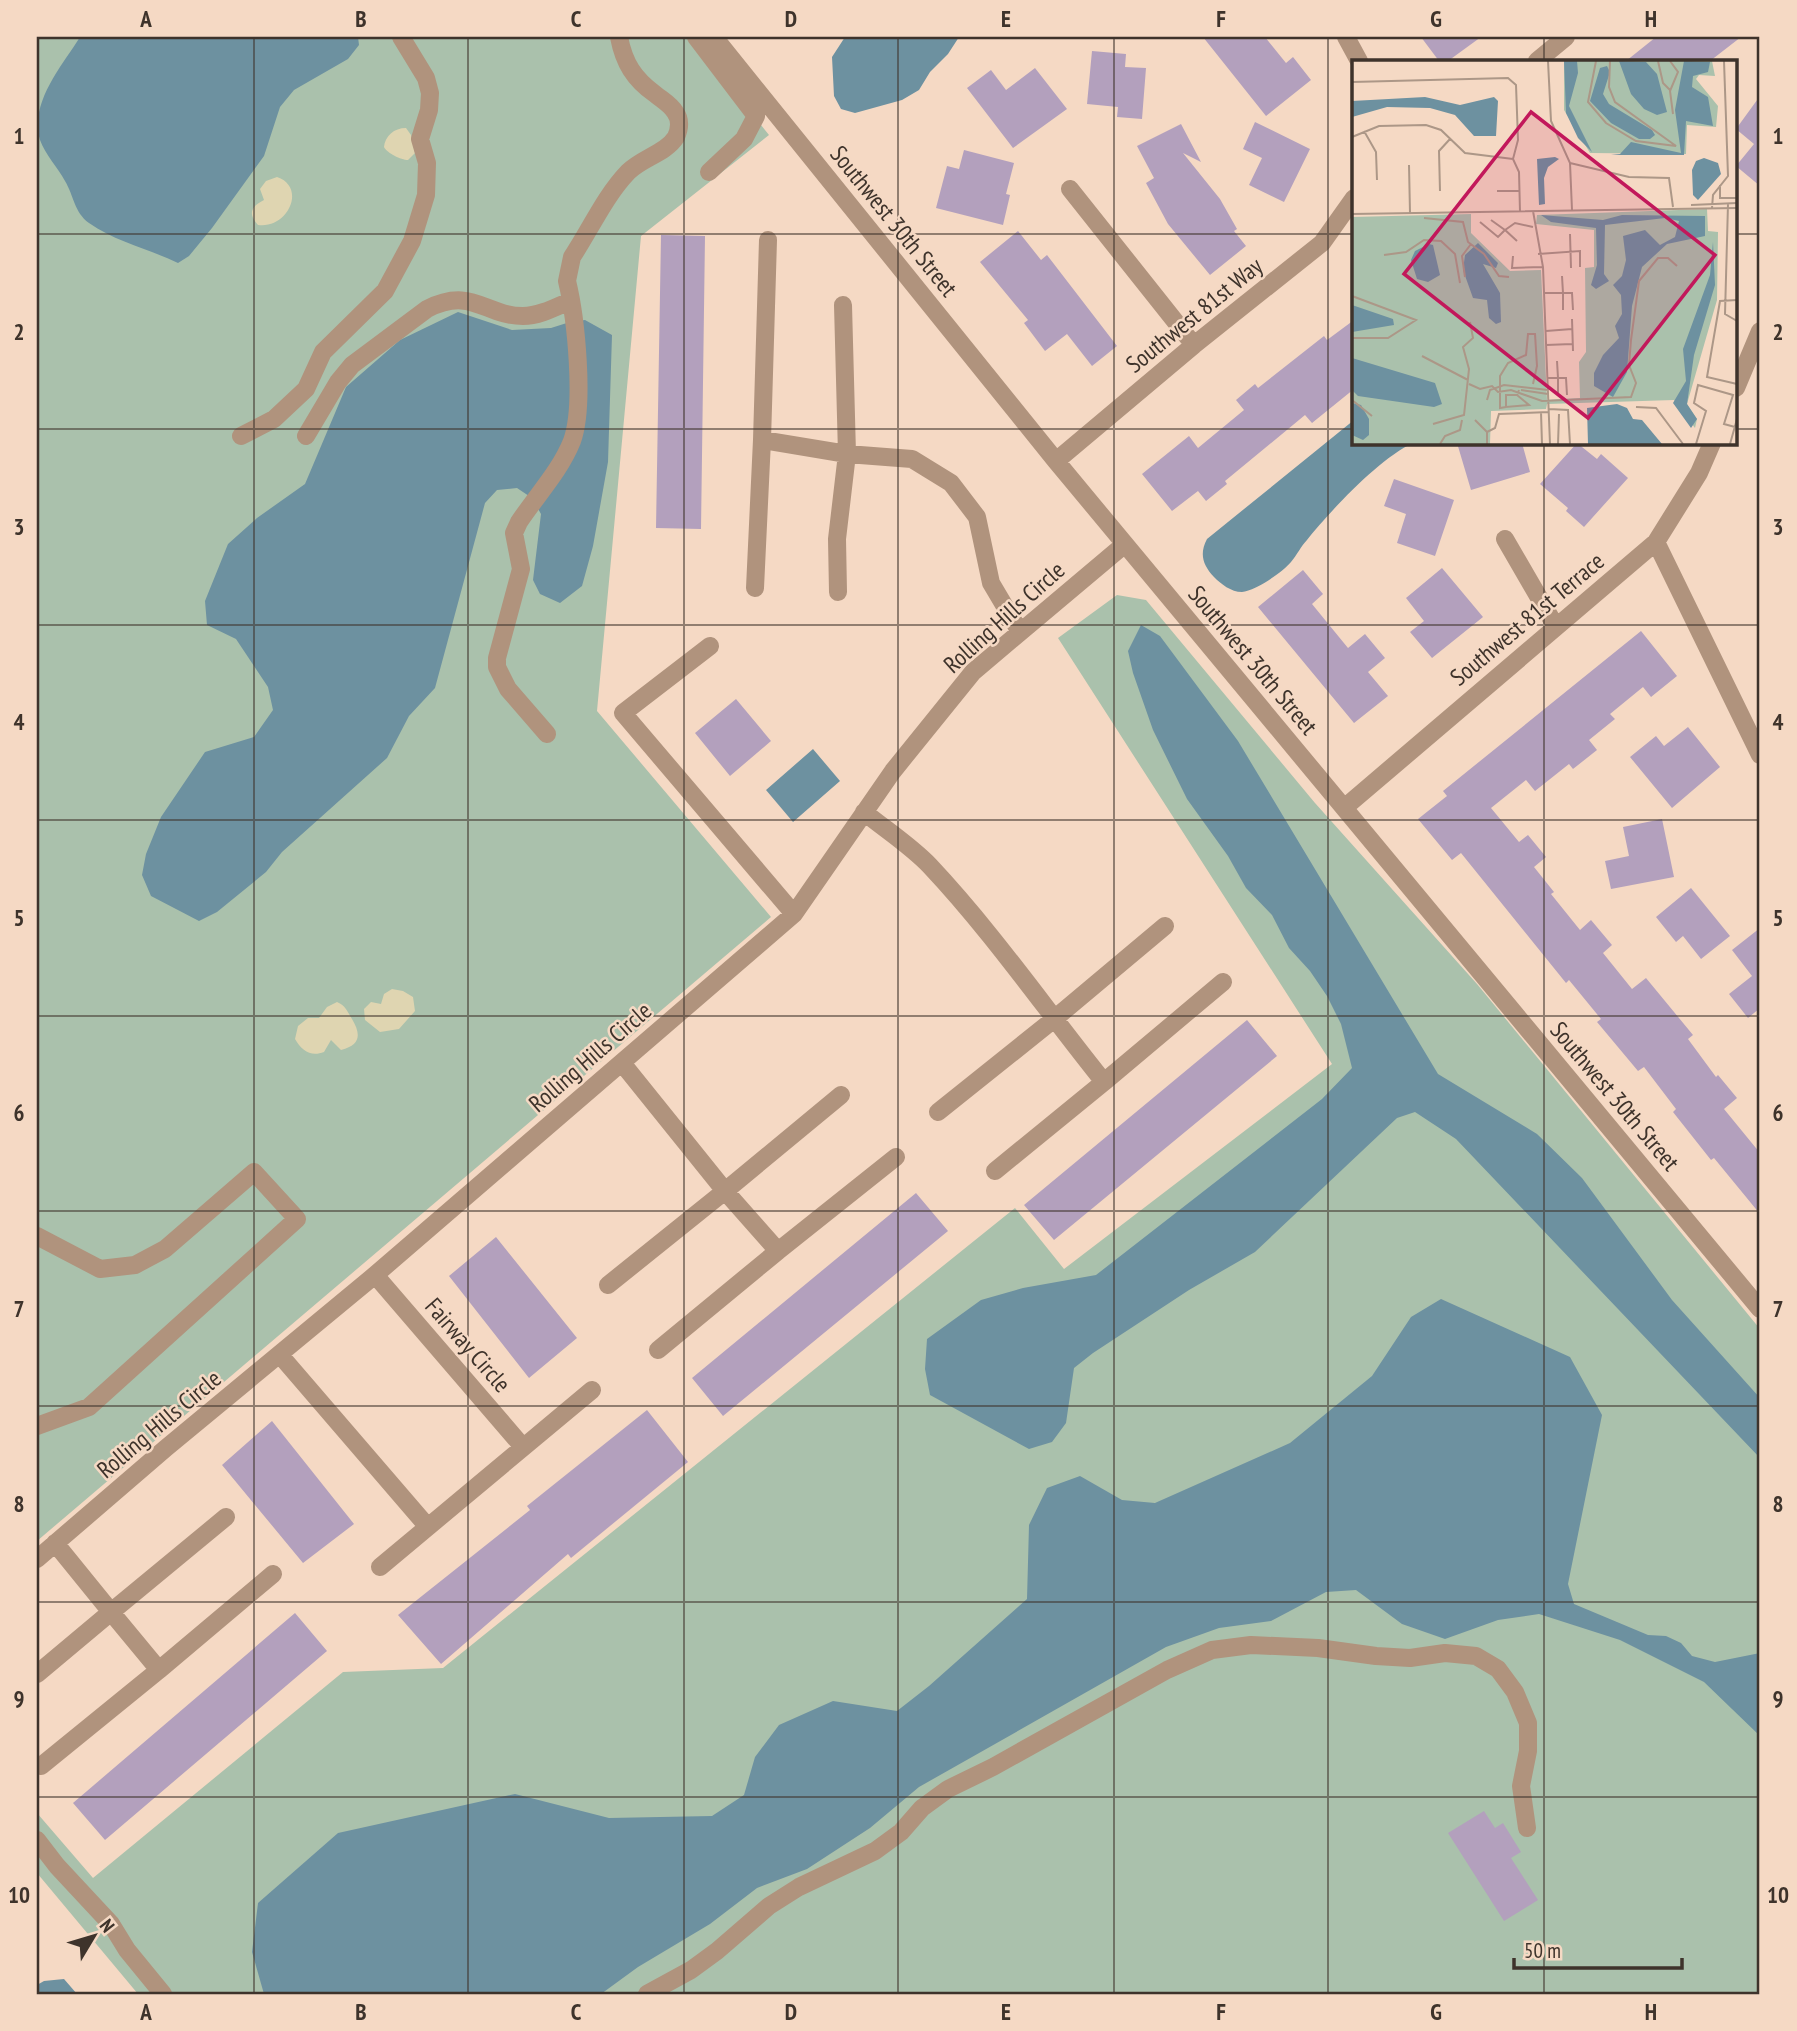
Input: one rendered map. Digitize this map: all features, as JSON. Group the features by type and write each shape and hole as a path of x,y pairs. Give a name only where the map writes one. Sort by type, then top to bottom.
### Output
{"street":[{"path":"241,436 274,419 306,389 323,352 385,292 412,241 426,195 426,163 420,139 429,110 430,93 426,78 401,37"},
{"path":"547,734 508,689 497,667 497,657 521,569 514,533 528,508 564,458 573,438 578,383 567,281 572,257 620,182 640,161 669,145 675,138 680,122 669,105 641,84 630,71 619,37"},
{"path":"696,37 756,116 744,139 709,172"},
{"name":"Southwest 30th Street","path":"714,37 1056,461 1760,1309"},
{"path":"1346,37 1358,60"},
{"path":"1538,60 1566,37"},
{"path":"1070,189 1194,345"},
{"name":"Southwest 81st Way","path":"1056,461 1194,345 1322,243 1352,201"},
{"path":"755,588 768,240"},
{"path":"306,436 338,382 352,365 439,303 466,300 523,316 551,309 571,308"},
{"path":"838,592 836,540 847,454 843,305"},
{"path":"1738,383 1760,331"},
{"path":"762,440 847,454 912,459 951,484 978,517 991,583 1020,632"},
{"name":"Southwest 81st Terrace","path":"1344,808 1656,542 1699,473 1712,444"},
{"path":"1505,540 1556,627"},
{"path":"1656,542 1760,755"},
{"name":"Rolling Hills Circle","path":"37,1559 375,1275 793,914 893,771 973,671 1125,544"},
{"path":"710,646 623,713 793,914"},
{"path":"864,812 928,864 995,942 1104,1082"},
{"path":"938,1112 1166,926"},
{"path":"995,1171 1223,982"},
{"path":"622,1062 725,1191 778,1251"},
{"path":"608,1285 841,1095"},
{"path":"658,1350 896,1157"},
{"path":"37,1236 100,1269 135,1265 165,1249 254,1172 297,1219 89,1407 37,1426"},
{"name":"Fairway Circle","path":"375,1275 523,1447"},
{"path":"280,1355 428,1527"},
{"path":"380,1567 592,1390"},
{"path":"37,1674 226,1517"},
{"path":"55,1543 159,1670"},
{"path":"41,1766 273,1574"},
{"path":"647,1994 691,1970 769,1906 876,1852 901,1832 922,1808 948,1789 993,1767 1167,1670 1212,1650 1251,1645 1318,1648 1410,1658 1445,1653 1476,1656 1504,1677 1515,1692 1528,1723 1528,1751 1521,1786 1527,1828"},
{"path":"37,1840 111,1924 127,1950 163,1994"}],"green space":[{"path":"37,37 691,37 769,135 641,236 597,711 771,917 37,1541"},
{"path":"1117,595 1146,600 1315,803 1477,984 1760,1329 1760,1994 138,1994 37,1873 37,1813 93,1878 343,1672 443,1668 1015,1208 1064,1269 1332,1064 1058,638"}],"sand":[{"path":"406,128 411,135 415,153 408,160 394,156 384,147 391,133"},
{"path":"277,177 291,189 290,206 278,221 258,225 252,210 264,200 260,189 266,181"},
{"path":"392,989 413,997 415,1011 399,1029 380,1032 365,1020 364,1009 371,1002 381,1004 384,994"},
{"path":"337,1002 346,1009 355,1024 358,1034 356,1042 341,1050 331,1040 324,1052 311,1053 304,1050 295,1039 298,1026 308,1018 319,1018 327,1007"}],"water":[{"path":"80,37 358,37 359,45 348,59 294,90 280,107 264,156 212,228 189,256 178,263 99,230 84,219 65,181 42,145 38,126 43,99"},
{"path":"845,37 959,37 919,90 902,100 855,113 841,109 834,96 832,57"},
{"path":"458,312 512,330 551,328 585,320 612,335 608,462 593,546 582,586 560,603 540,594 533,580 541,514 532,498 517,488 497,490 485,503 435,688 409,716 387,758 282,852 266,872 217,912 199,921 151,896 142,875 146,854 161,817 205,752 254,737 273,710 268,687 236,639 207,625 205,601 228,544 257,518 305,484 346,387 400,340"},
{"path":"1352,422 1352,444 1411,444 1386,460 1356,486 1317,528 1287,566 1254,588 1238,592 1210,573 1203,559 1207,539"},
{"path":"1141,625 1160,636 1238,741 1438,1074 1537,1134 1582,1178 1672,1300 1760,1398 1760,1458 1456,1139 1415,1112 1397,1118 1255,1252 1189,1290 1074,1368 1066,1423 1052,1442 1029,1449 930,1395 925,1369 927,1339 981,1300 1023,1288 1096,1275 1322,1099 1352,1068 1341,1024 1327,996 1310,971 1289,948 1272,915 1246,888 1228,856 1187,799 1153,730 1128,651"},
{"path":"813,749 840,781 793,822 766,790"},
{"path":"1441,1299 1570,1357 1602,1415 1568,1584 1574,1604 1648,1635 1666,1636 1681,1643 1692,1656 1715,1662 1760,1653 1760,1736 1704,1682 1620,1640 1539,1614 1498,1620 1445,1639 1402,1624 1356,1590 1326,1592 1271,1621 1219,1628 1166,1647 919,1787 870,1828 807,1869 757,1888 710,1924 638,1967 601,1994 264,1994 252,1952 258,1903 338,1833 515,1794 609,1818 712,1816 744,1795 755,1757 779,1725 833,1701 897,1711 1027,1599 1029,1525 1047,1488 1080,1476 1122,1500 1155,1503 1290,1443 1372,1376 1411,1317"},
{"path":"64,1979 77,1994 37,1994 37,1985 44,1981"}],"building":[{"path":"1203,37 1265,37 1286,63 1293,57 1311,80 1266,116"},
{"path":"1421,37 1481,37 1449,60 1438,60"},
{"path":"1656,37 1741,37 1711,60 1627,60"},
{"path":"1092,51 1126,54 1125,67 1146,68 1142,119 1117,117 1118,107 1087,104"},
{"path":"1035,68 1067,109 1013,148 967,88 991,70 1006,90"},
{"path":"1760,96 1760,186 1738,168 1738,164 1754,144 1738,131 1738,126"},
{"path":"1255,122 1310,149 1284,202 1249,185 1262,158 1243,149"},
{"path":"1181,124 1201,162 1183,153 1220,199 1237,229 1234,231 1246,246 1210,275 1168,224 1146,183 1154,178 1137,146"},
{"path":"964,150 1014,163 1006,194 1010,195 1003,225 936,208 947,166 959,169"},
{"path":"1018,231 1041,260 1047,255 1117,346 1092,366 1067,334 1045,351 1024,323 1028,320 980,262"},
{"path":"661,235 705,236 701,529 656,528"},
{"path":"1352,321 1352,391 1312,423 1305,415 1225,481 1227,484 1206,501 1198,491 1172,511 1142,474 1189,436 1198,448 1244,410 1236,400 1255,384 1258,388 1324,336 1327,340"},
{"path":"1457,444 1522,444 1530,472 1471,490"},
{"path":"1576,444 1597,459 1601,454 1628,478 1584,527 1566,511 1568,508 1540,484"},
{"path":"1394,479 1454,500 1435,556 1397,543 1406,514 1384,506"},
{"path":"1442,568 1483,617 1432,658 1410,632 1424,621 1406,598"},
{"path":"1303,570 1323,594 1312,604 1348,648 1365,634 1385,658 1368,672 1388,696 1354,723 1258,607"},
{"path":"1641,631 1677,676 1651,697 1643,687 1610,714 1615,719 1589,740 1597,750 1573,769 1569,764 1535,791 1526,780 1491,808 1519,842 1528,835 1546,857 1534,867 1554,892 1551,894 1580,930 1591,920 1612,945 1603,953 1632,989 1646,978 1693,1035 1688,1039 1716,1077 1718,1075 1737,1098 1724,1109 1760,1153 1760,1214 1714,1158 1711,1160 1673,1112 1676,1109 1644,1067 1638,1071 1597,1022 1601,1019 1569,980 1566,983 1461,853 1452,860 1418,819 1447,796 1443,791"},
{"path":"736,699 771,741 730,776 695,733"},
{"path":"1688,727 1720,767 1672,808 1630,757 1656,736 1664,746"},
{"path":"1662,819 1674,877 1611,889 1605,861 1629,856 1623,827"},
{"path":"1691,888 1730,936 1701,959 1683,936 1676,942 1656,917"},
{"path":"1760,928 1760,1008 1748,1018 1729,994 1752,976 1732,950"},
{"path":"1247,1020 1277,1056 1054,1240 1024,1205"},
{"path":"916,1193 948,1231 723,1416 692,1378"},
{"path":"496,1237 577,1338 529,1378 449,1276"},
{"path":"647,1410 688,1462 571,1558 568,1554 441,1664 398,1615 530,1510 527,1506"},
{"path":"272,1421 354,1524 303,1563 222,1465"},
{"path":"295,1613 327,1651 105,1840 73,1803"},
{"path":"1484,1811 1495,1828 1503,1823 1521,1852 1511,1858 1538,1900 1504,1921 1448,1833"}]}
